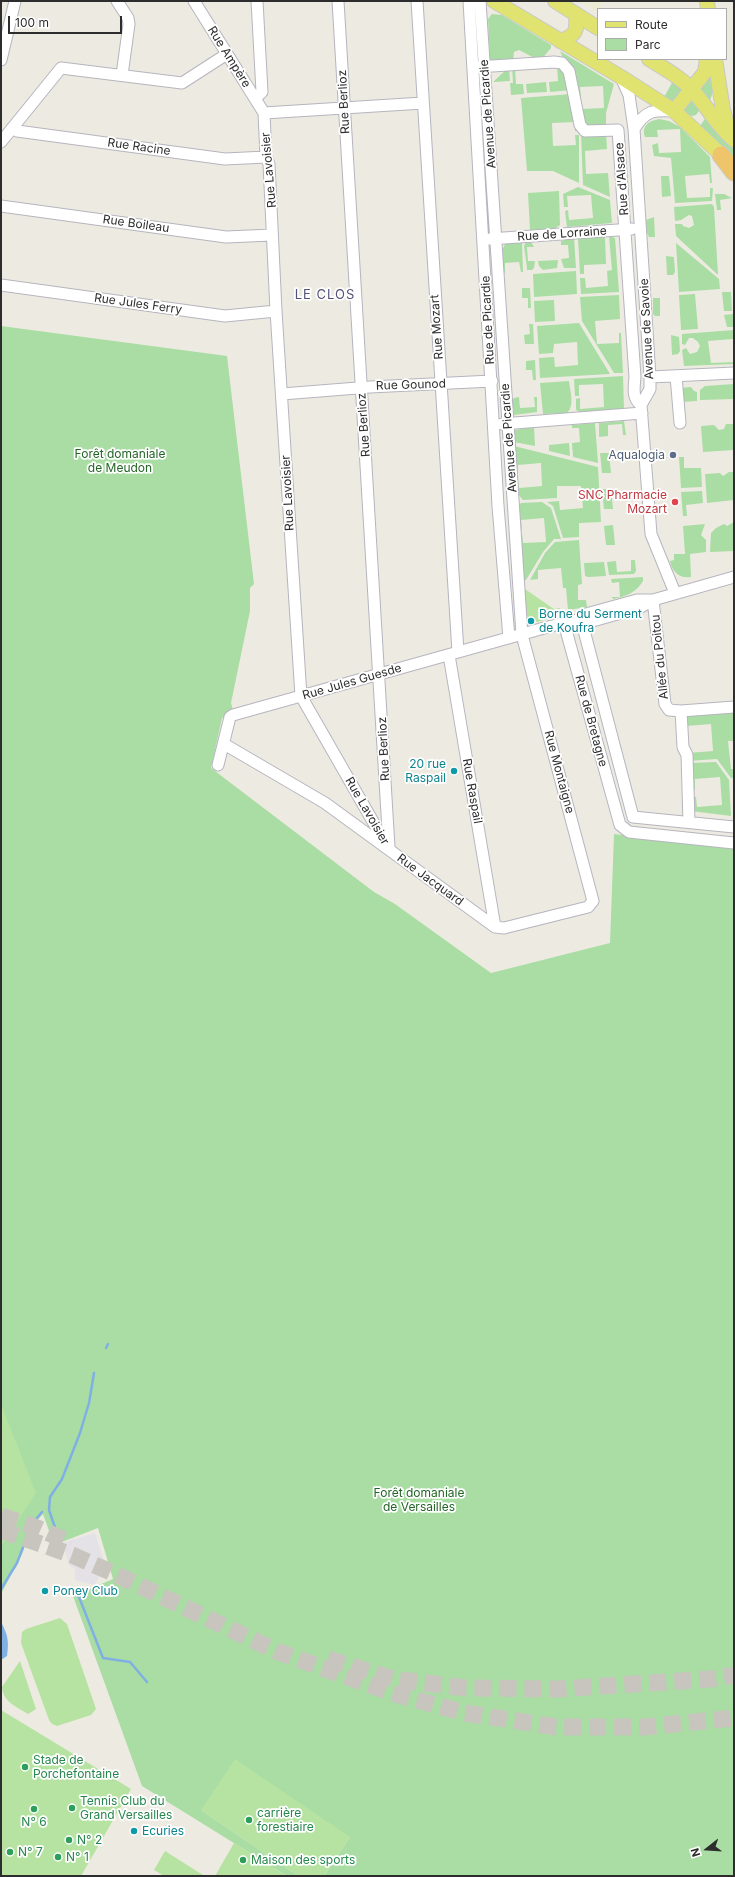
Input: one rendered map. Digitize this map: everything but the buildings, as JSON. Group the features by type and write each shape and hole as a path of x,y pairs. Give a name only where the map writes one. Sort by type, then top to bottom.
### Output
{"highway":[{"path":"721,155 734,172"}],"main road":[{"path":"494,1 621,77 674,111 734,166"},
{"path":"555,1 596,26 581,35 578,42 578,52"},
{"path":"560,40 572,36 575,32 576,14"},
{"path":"650,60 687,85 718,124 732,138"},
{"path":"674,111 687,85 705,72 710,61"},
{"path":"710,61 732,138"},
{"path":"692,126 714,100 717,82"}],"street":[{"path":"1,60 15,1"},
{"path":"117,1 128,18 129,24 122,75"},
{"name":"Rue Ampère","path":"194,1 264,113"},
{"path":"255,98 262,92 257,1"},
{"name":"Rue Berlioz","path":"338,1 389,850"},
{"name":"Rue Mozart","path":"417,1 441,384 453,654"},
{"name":"Rue de Picardie","path":"469,1 495,424 498,506 509,638"},
{"name":"Avenue de Picardie","path":"480,1 522,635"},
{"path":"1,142 61,68 182,83 227,54"},
{"name":"Rue d'Alsace","path":"472,68 554,62 562,63 569,71 580,125 585,131 618,130 635,377 635,398 643,405"},
{"name":"Avenue de Savoie","path":"621,77 629,95 634,129 641,228 650,377 650,389 643,405 651,534 675,593"},
{"path":"264,113 423,103"},
{"path":"634,129 640,120 648,113 655,110 674,111"},
{"name":"Rue Lavoisier","path":"264,113 266,157 269,164 276,311 301,696 389,850"},
{"name":"Rue Racine","path":"12,128 17,131 225,159 266,157"},
{"name":"Rue Boileau","path":"1,206 226,237 272,234"},
{"name":"Rue de Lorraine","path":"484,239 641,228"},
{"name":"Rue Jules Ferry","path":"1,285 225,316 276,311"},
{"path":"650,377 734,373"},
{"path":"676,376 680,424"},
{"name":"Rue Gounod","path":"282,394 362,387 492,381"},
{"path":"495,424 643,405"},
{"name":"Rue Jules Guesde","path":"218,765 230,717 233,715 509,638 564,623 581,620 586,614 637,600 653,600 734,577"},
{"name":"Allée du Poitou","path":"653,600 664,704 669,710 681,711 683,747 687,755 689,822"},
{"name":"Rue de Bretagne","path":"581,620 633,817 632,832"},
{"name":"Rue de Bretagne","path":"564,623 618,820"},
{"name":"Rue Montaigne","path":"495,927 504,928 588,907 593,901 522,635"},
{"name":"Rue Raspail","path":"453,654 495,927"},
{"path":"681,711 734,707"},
{"name":"Rue Jacquard","path":"224,744 325,803 495,927"},
{"path":"734,828 633,817 618,820 625,830 632,832 734,843"}],"shaded area":[{"path":"580,1 605,1 600,8 597,8 597,12"},
{"path":"95,1533 106,1567 94,1585 75,1580 75,1569 69,1565 62,1543"}],"green space":[{"path":"492,14 502,15 551,45 551,48 540,61 519,50 514,52 513,62 492,62 490,59 488,19"},
{"path":"560,51 614,84 606,113 606,129 585,127 579,103 581,103 582,109 604,108 603,86 580,87 581,97 579,97"},
{"path":"561,64 571,90 550,92 549,82 558,81 557,66"},
{"path":"512,66 515,69 516,84 523,84 524,94 511,95 510,83 513,83"},
{"path":"711,66 713,92 709,103 698,88"},
{"path":"509,67 510,81 494,82 494,81"},
{"path":"674,79 685,88 673,105 663,99"},
{"path":"546,82 547,92 527,93 526,84"},
{"path":"571,94 578,131 575,131 574,122 552,123 553,146 576,145 575,135 579,135 579,183 553,171 527,171 521,98"},
{"path":"690,98 701,108 696,115 692,116 683,112 684,105"},
{"path":"707,116 734,146 734,158 700,126"},
{"path":"659,119 669,121 680,127 710,157 712,183 710,183 709,174 685,176 687,198 710,197 710,188 713,188 712,201 675,203 671,158 654,156 652,145 658,143 659,153 681,152 680,129 657,130 658,137 645,137 645,127 652,121"},
{"path":"606,132 607,149 585,151 586,174 608,173 610,197 583,185 581,133"},
{"path":"661,176 669,176 671,196 662,197"},
{"path":"578,187 610,200 612,223 567,227 565,211 568,210 569,220 593,218 591,195 567,196 568,207 564,207 563,194"},
{"path":"559,191 560,225 554,229 530,230 528,193"},
{"path":"715,194 724,194 732,198 720,200 721,210 717,210"},
{"path":"712,204 714,207 718,275 676,236 675,224 682,224 683,226 689,228 694,225 692,216 689,215 681,220 675,221 674,207"},
{"path":"654,217 655,237 649,237 647,233 646,220"},
{"path":"609,236 615,238 619,292 581,294 580,278 585,278 586,288 608,286 607,271 612,270"},
{"path":"605,237 606,264 584,265 584,274 580,274 578,238"},
{"path":"574,238 576,268 564,268 561,259 569,258 568,245 561,245 561,241"},
{"path":"526,242 531,242 534,247 527,247 528,261 535,261 534,268 532,270 527,270 524,246"},
{"path":"522,243 523,272 521,272 519,262 505,263 505,273 503,273 502,251 505,244"},
{"path":"676,243 719,279 720,289 679,292"},
{"path":"666,256 674,257 675,272 673,275 667,275"},
{"path":"558,260 557,268 543,270 539,266 538,261"},
{"path":"576,271 577,294 534,297 533,274"},
{"path":"522,288 530,288 531,308 528,308 528,298 522,298"},
{"path":"722,292 731,292 732,311 724,311"},
{"path":"695,294 698,329 681,330 679,295"},
{"path":"619,295 620,319 595,321 597,344 619,343 619,333 621,333 623,373 614,373 582,321 580,297"},
{"path":"653,298 660,298 660,316 655,316 653,314"},
{"path":"554,300 555,321 535,322 534,301"},
{"path":"733,314 734,327 727,327 724,315"},
{"path":"579,323 610,374 540,378 539,358 554,357 555,367 578,365 577,342 554,344 553,353 539,354 537,326"},
{"path":"529,324 533,324 534,344 525,344 524,335 530,334"},
{"name":"Forêt domaniale de Versailles","path":"1,326 227,356 254,584 250,588 250,611 231,703 233,710 222,718 211,768 374,892 395,904 491,973 610,943 614,834 734,848 734,1876 324,1876 350,1837 201,1810 298,1876 287,1876 142,1786 73,1596 113,1579 98,1528 54,1545 43,1514 32,1526 22,1554 1,1594"},
{"path":"734,330 734,349 733,339 708,341 711,363 734,362 734,364 684,366 682,350 686,348 690,354 697,352 700,346 693,338 689,338 685,345 682,344 682,334"},
{"path":"671,335 679,337 680,351 678,354 672,355"},
{"path":"535,360 536,380 533,380 532,370 526,370 526,361"},
{"path":"623,376 624,409 580,412 576,410 576,399 580,398 580,409 604,407 603,384 579,385 579,396 575,396 574,379"},
{"path":"569,381 571,406 567,413 543,414 540,383"},
{"path":"734,384 734,399 700,400 700,390 705,386"},
{"path":"691,387 697,392 697,401 681,402 680,388"},
{"path":"519,397 520,408 535,407 534,397 537,397 537,412 514,415 512,400"},
{"path":"624,421 626,435 623,435 622,424 608,425 608,436 599,437 599,423"},
{"path":"595,423 598,463 573,457 572,443 580,442 579,428 572,428 572,425"},
{"path":"726,424 734,424 734,450 703,452 701,426 714,425 719,430 724,429"},
{"path":"534,427 535,446 514,442 514,430"},
{"path":"569,443 570,456 549,451 549,445"},
{"path":"514,446 598,467 601,522 579,523 579,537 563,538 553,506 547,502 559,501 560,510 583,508 581,486 557,486 557,498 523,500 518,494 516,478 518,478 519,488 542,486 541,463 518,465 518,474 516,475"},
{"path":"600,453 609,453 611,473 602,473"},
{"path":"679,457 684,457 684,468 701,468 702,487 681,488"},
{"path":"729,472 734,472 734,500 707,503 705,474 720,473 723,476"},
{"path":"602,489 611,489 613,509 604,509"},
{"path":"702,491 703,503 686,505 687,516 683,516 681,492"},
{"path":"542,502 551,508 561,539 554,539 543,552 526,580 523,580 520,534 522,534 523,543 546,542 544,518 521,520 522,530 520,530 519,505 521,503"},
{"path":"734,522 734,551 710,552 711,533 716,528 724,524 727,526"},
{"path":"705,524 701,535 706,540 706,552 690,554 691,577 680,576 671,565 670,561 674,560 674,554 685,554 683,526"},
{"path":"613,525 615,545 606,545 604,526"},
{"path":"579,540 582,584 578,585 578,600 586,600 587,607 568,610 566,588 563,588 561,568 538,570 538,579 530,580 545,553 555,542"},
{"path":"631,560 635,560 636,571 634,574 609,575 607,562 616,561 617,572 631,571"},
{"path":"604,562 606,576 585,576 584,563"},
{"path":"643,577 643,581 634,591 622,597 613,599 612,597 620,597 619,582 612,583 611,579"},
{"path":"522,587 554,609 560,608 561,615 537,622 525,615"},
{"path":"734,709 734,741 728,741 731,769 734,769 734,778 731,778 717,759 688,761 688,753 713,751 711,724 686,726 682,712"},
{"path":"716,762 729,780 731,816 691,811 690,797 696,797 697,807 722,805 720,777 695,779 695,790 690,790 689,763"},
{"path":"1,1404 36,1493 1,1546"},
{"path":"60,1618 67,1624 96,1709 91,1715 57,1726 52,1724 49,1720 21,1643 22,1632 26,1629"},
{"path":"20,1661 36,1709 28,1714 15,1706 5,1697 2,1687"},
{"name":"Tennis Club du Grand Versailles","path":"1,1710 131,1789 81,1876 1,1876"},
{"path":"235,1759 350,1837 324,1876 298,1876 201,1810"},
{"name":"Maison des sports","path":"234,1843 287,1876 215,1876"},
{"path":"165,1851 203,1875 164,1876 154,1870"}],"water":[{"path":"1,1622 7,1635 8,1646 7,1656 1,1660"}],"waterway":[{"path":"106,1348 108,1344"},
{"path":"59,1539 49,1510 50,1497 62,1479 80,1433 89,1403 94,1373"},
{"path":"1,1589 17,1563 32,1524 42,1512"},
{"path":"79,1597 103,1658 130,1662 147,1682"}],"tunnel":[{"path":"1,1516 35,1527 71,1543"},
{"path":"1,1530 72,1555 113,1573 276,1651 392,1693 465,1713 556,1727 645,1727 734,1718"},
{"path":"328,1659 393,1679 466,1688 558,1689 711,1679 734,1675"}],"place":[{"name":"Aqualogia","path":"673,455"},
{"name":"SNC Pharmacie Mozart","path":"675,502"},
{"name":"Borne du Serment de Koufra","path":"531,621"},
{"name":"20 rue Raspail","path":"454,771"},
{"name":"Poney Club","path":"45,1591"},
{"name":"Stade de Porchefontaine","path":"25,1767"},
{"name":"Tennis Club du Grand Versailles","path":"72,1808"},
{"name":"N° 6","path":"34,1809"},
{"name":"carrière forestiaire","path":"249,1820"},
{"name":"Ecuries","path":"134,1831"},
{"name":"N° 2","path":"69,1840"},
{"name":"N° 7","path":"10,1852"},
{"name":"N° 1","path":"58,1857"},
{"name":"Maison des sports","path":"243,1860"}],"district":[{"name":"LE CLOS","path":"325,295"}],"park label":[{"name":"Forêt domaniale de Meudon","path":"120,461"}]}
